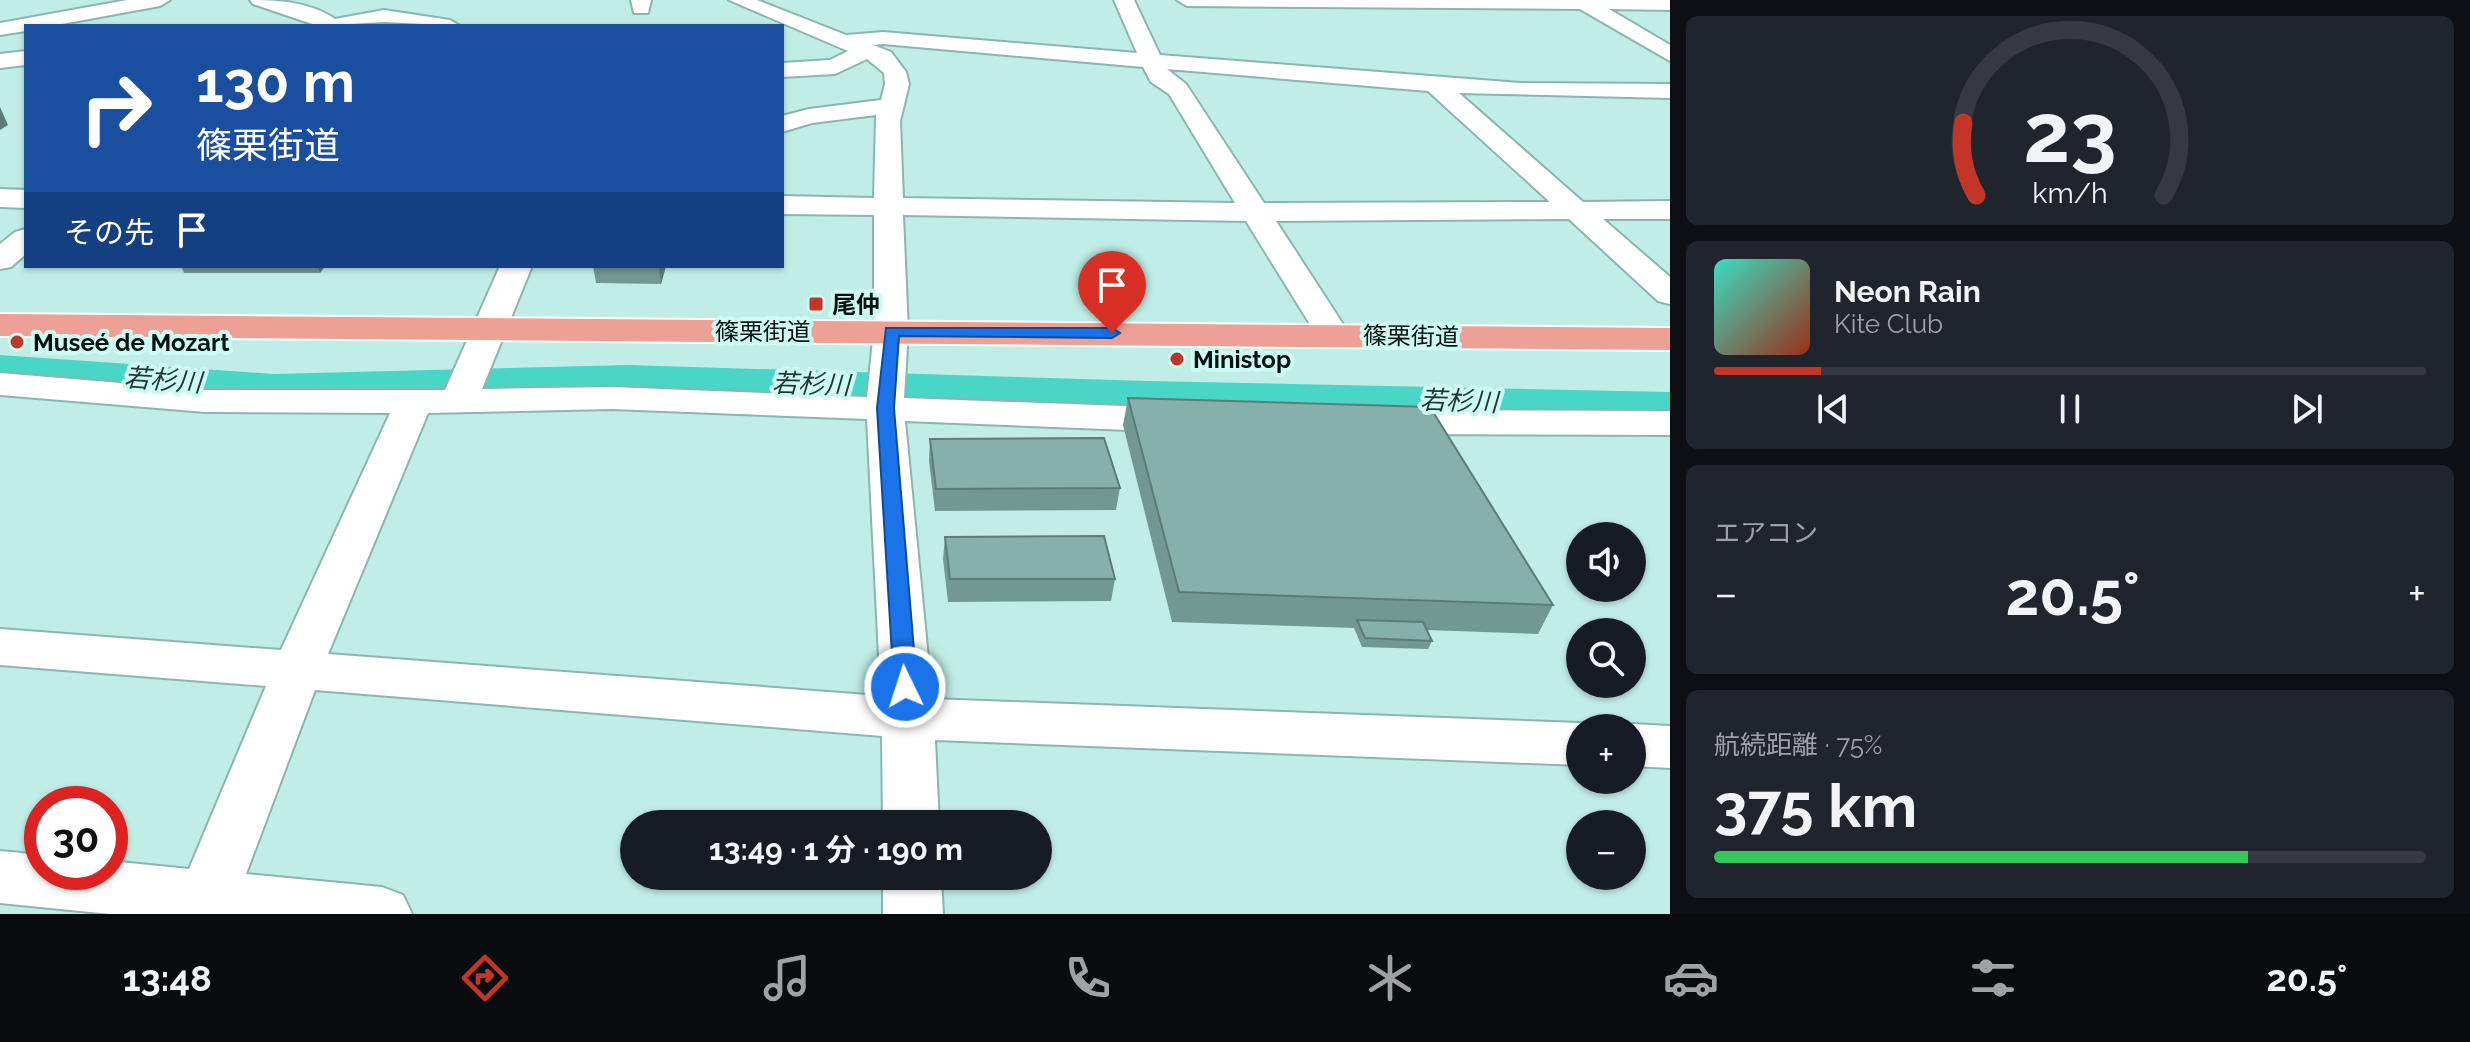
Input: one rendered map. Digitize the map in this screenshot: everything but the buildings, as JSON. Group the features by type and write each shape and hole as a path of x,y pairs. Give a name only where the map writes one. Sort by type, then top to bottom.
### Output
{"main road":[{"name":"篠栗街道","path":"0,325 1670,339"}],"street":[{"path":"28,24 160,0"},
{"path":"260,0 319,17 329,24"},
{"path":"739,0 883,57 895,72 897,84 887,121 891,331 885,408 908,718 911,810"},
{"path":"1124,0 1159,77 1178,89 1333,335"},
{"path":"1187,0 1670,4"},
{"path":"1583,2 1670,54"},
{"path":"342,24 384,16 437,24"},
{"path":"1,29 24,25"},
{"path":"0,61 23,51 1,29"},
{"path":"843,40 883,38 1435,85 1520,90 1670,91"},
{"path":"784,70 835,67 867,50"},
{"path":"1435,85 1670,294"},
{"path":"784,123 809,116 891,106"},
{"path":"0,198 24,199"},
{"path":"784,205 1253,212 1670,210"},
{"path":"0,260 24,240"},
{"path":"208,895 298,668 437,401 489,328 515,268"},
{"path":"8,393 205,401 612,398 1220,422"},
{"path":"1344,422 1670,423"},
{"path":"0,647 908,718 1566,743"},
{"path":"1646,746 1670,747"},
{"path":"0,877 382,914"},
{"path":"912,890 913,914"}],"waterway":[{"name":"若杉川","path":"0,369 274,388 628,379 1148,396 1670,407"}],"place":[{"name":"尾仲","path":"816,304"},
{"name":"Museé de Mozart","path":"17,342"},
{"name":"Ministop","path":"1177,359"}],"route":[{"path":"905,687 885,408 891,331 1112,333"}]}
